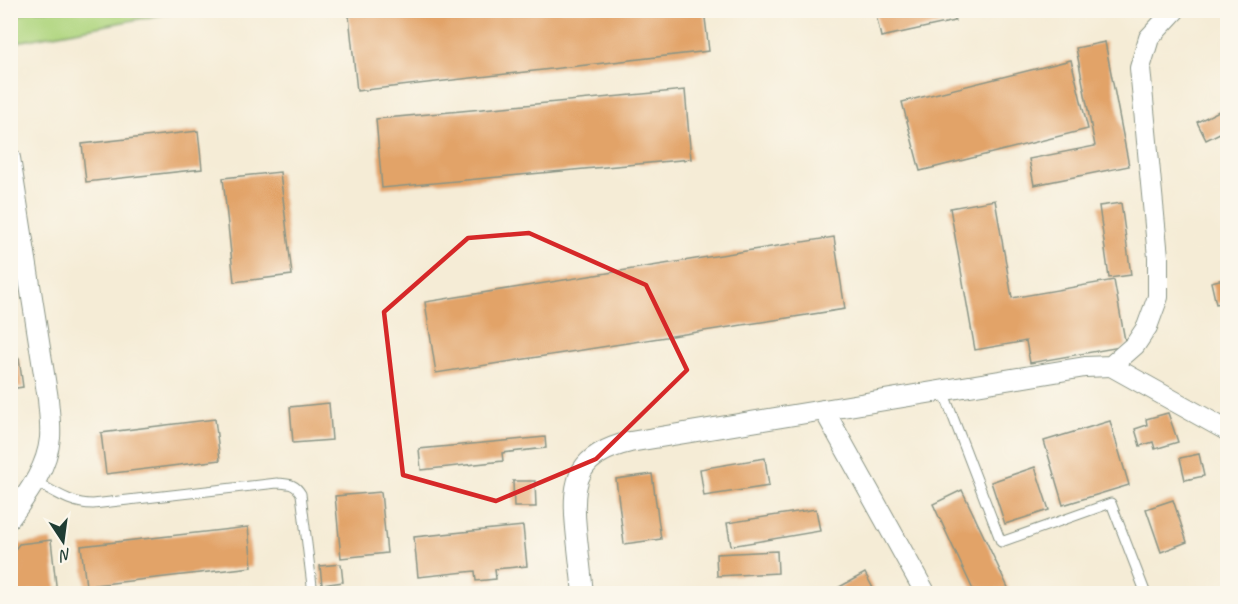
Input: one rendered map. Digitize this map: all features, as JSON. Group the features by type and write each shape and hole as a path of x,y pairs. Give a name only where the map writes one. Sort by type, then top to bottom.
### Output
{"street":[{"path":"1111,366 1135,345 1147,327 1158,297 1158,257 1140,68 1149,38 1175,10"},
{"path":"10,158 48,399 51,437 46,460 24,492 10,518"},
{"path":"583,594 574,498 578,477 594,456 606,448 630,442 1085,367 1111,366 1227,431"},
{"path":"824,410 926,594"}],"lane":[{"path":"943,391 1000,542 1111,503 1146,594"},
{"path":"24,492 68,499 80,504 277,483 290,484 297,487 301,494 313,594"}],"highlighted area":[{"path":"529,233 646,285 687,370 596,459 496,501 403,475 384,312 468,238"}],"green space":[{"path":"30,11 182,11 11,43 11,18"}],"building":[{"path":"397,10 704,10 709,51 357,91 349,16"},
{"path":"875,10 953,10 955,21 881,37"},
{"path":"1105,42 1129,166 1034,185 1029,159 1095,146 1076,48"},
{"path":"1071,60 1088,129 920,171 902,102"},
{"path":"685,90 691,159 382,188 376,119"},
{"path":"1227,107 1228,129 1206,140 1197,122"},
{"path":"198,131 202,169 86,182 82,144"},
{"path":"280,172 292,275 234,282 223,178"},
{"path":"995,200 1012,298 1114,280 1126,346 1030,363 1026,341 975,350 950,208"},
{"path":"1121,203 1131,275 1109,278 1099,206"},
{"path":"834,237 845,309 436,373 425,302"},
{"path":"1228,278 1228,302 1216,304 1211,282"},
{"path":"19,358 23,387 10,389 10,359"},
{"path":"329,403 332,440 293,443 290,407"},
{"path":"1168,413 1178,442 1155,449 1153,442 1140,446 1135,429 1147,425 1146,419"},
{"path":"215,419 220,460 106,474 101,433"},
{"path":"1110,421 1129,485 1063,505 1044,441"},
{"path":"545,437 546,448 502,453 503,461 421,470 419,449"},
{"path":"1199,454 1204,476 1185,480 1180,458"},
{"path":"765,458 769,486 704,496 700,469"},
{"path":"1035,467 1049,510 1005,524 991,482"},
{"path":"652,474 661,539 624,544 616,479"},
{"path":"513,481 535,481 536,507 514,507"},
{"path":"962,490 1011,594 975,594 933,504"},
{"path":"381,492 387,553 341,558 335,496"},
{"path":"1173,500 1187,542 1161,552 1146,509"},
{"path":"816,509 820,531 731,546 727,523"},
{"path":"523,526 527,566 495,569 496,579 476,581 475,571 418,577 414,537"},
{"path":"248,527 252,567 86,586 81,546"},
{"path":"51,540 57,594 10,594 10,556 19,544"},
{"path":"777,551 778,573 717,576 716,554"},
{"path":"341,564 343,582 322,585 320,566"},
{"path":"865,573 876,594 835,594 834,590"}]}
